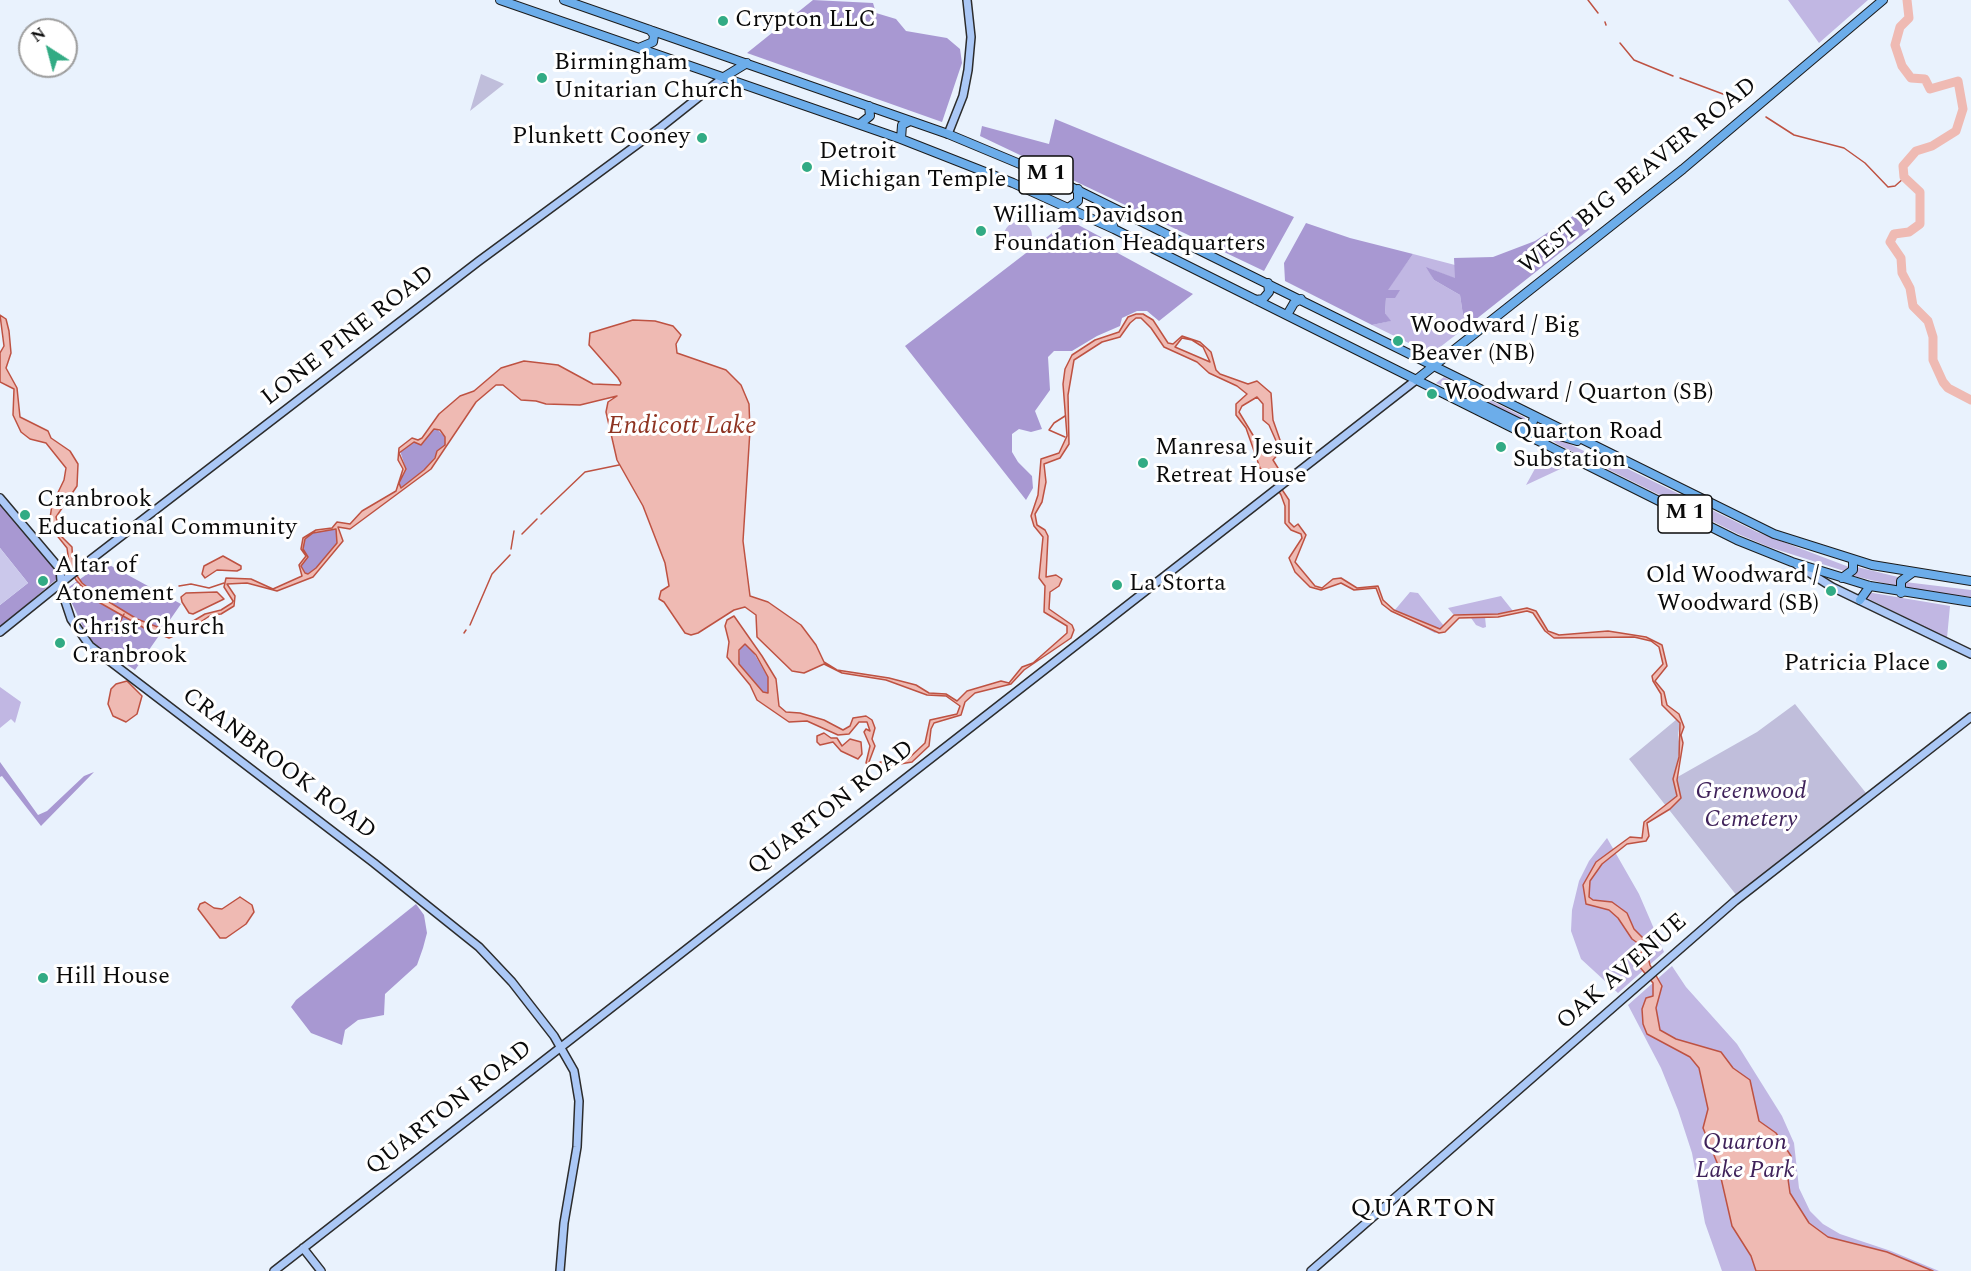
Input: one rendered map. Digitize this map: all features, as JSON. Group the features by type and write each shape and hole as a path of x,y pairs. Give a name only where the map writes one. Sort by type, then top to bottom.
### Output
{"main road":[{"name":"M 1","path":"500,0 860,124 998,176 1114,229 1737,540 1792,562 1870,586 1901,593 1971,602"},
{"name":"M 1","path":"564,0 910,121 1078,189 1774,534 1853,560 1912,573 1971,581"},
{"name":"WEST BIG BEAVER ROAD","path":"1416,380 1701,154 1883,0"},
{"path":"637,47 652,44 654,38 649,29"},
{"path":"724,77 747,63"},
{"path":"860,124 870,116 869,106"},
{"path":"901,139 902,125 910,121"},
{"path":"1068,208 1078,201 1078,189"},
{"path":"1114,229 1112,222 1114,217 1125,212"},
{"path":"1256,300 1263,298 1269,292 1268,283"},
{"path":"1287,315 1294,303 1301,300"},
{"path":"1464,403 1476,402 1528,427 1533,423 1534,417"},
{"path":"1544,444 1547,435 1553,433 1590,444"},
{"path":"1842,578 1852,570 1853,560"},
{"path":"1901,593 1901,581 1912,573"},
{"path":"1860,600 1870,586"}],"street":[{"path":"948,135 963,96 968,70 971,37 967,0"},
{"name":"LONE PINE ROAD","path":"0,632 81,566 479,261 662,127 724,77"},
{"name":"QUARTON ROAD","path":"274,1271 1416,380"},
{"name":"CRANBROOK ROAD","path":"0,498 60,569 63,581 62,592 71,619 90,646 479,947 519,990 561,1047 576,1075 580,1109 577,1147 564,1223 560,1271"},
{"path":"1792,562 1825,583 1971,654"},
{"name":"OAK AVENUE","path":"1311,1271 1734,902 1971,717"},
{"path":"303,1248 321,1271"}],"green space":[{"path":"1788,0 1868,0 1819,43"},
{"path":"481,74 504,84 470,111"},
{"path":"1018,222 1028,226 1032,236 1028,246 1018,250 1008,246 1004,236 1008,226"},
{"path":"1413,254 1455,265 1456,279 1428,268 1434,280 1460,295 1463,315 1470,324 1431,354 1372,325 1390,321 1385,313 1386,297 1399,290 1387,290"},
{"path":"1444,377 1526,420 1521,422 1436,383"},
{"path":"1555,437 1611,464 1628,469 1757,532 1849,567 1844,571 1769,547 1738,534 1557,444 1553,441"},
{"path":"1546,452 1569,465 1526,485 1543,454"},
{"path":"1857,567 1898,577 1896,586 1854,576"},
{"path":"1905,582 1971,590 1971,597 1906,589 1903,585"},
{"path":"1410,592 1418,593 1444,626 1435,633 1394,611"},
{"path":"1867,592 1950,606 1947,638 1865,597"},
{"path":"1501,596 1513,611 1485,617 1486,627 1483,628 1476,625 1469,615 1453,614 1448,608"},
{"path":"0,687 21,702 15,723 11,719 0,728"},
{"name":"Greenwood Cemetery","path":"1795,704 1866,793 1737,896 1629,759 1677,719 1680,723 1678,735 1680,748 1674,779 1757,732"},
{"path":"1607,838 1639,894 1664,952 1618,993 1581,959 1571,931 1572,910 1579,881 1589,861"},
{"name":"Quarton Lake Park","path":"1672,966 1686,987 1737,1044 1782,1116 1794,1143 1799,1188 1810,1211 1823,1224 1840,1234 1891,1251 1939,1271 1722,1271 1705,1223 1692,1153 1678,1110 1661,1068 1628,1005"}],"shaded area":[{"path":"813,0 873,3 876,13 896,19 906,31 947,38 960,49 962,63 942,122 747,53"},
{"path":"1055,119 1294,217 1264,271 980,136 982,126 1049,144"},
{"path":"1573,216 1590,229 1470,324 1463,315 1460,295 1434,280 1426,267 1455,278 1454,258 1493,257 1535,241"},
{"path":"1069,220 1112,243 1114,251 1193,294 1159,321 1147,311 1137,311 1122,318 1120,326 1072,351 1054,351 1048,357 1050,390 1035,411 1042,429 1031,432 1019,429 1012,434 1012,452 1032,476 1033,488 1026,500 905,346"},
{"path":"1306,223 1350,238 1413,254 1388,290 1400,290 1395,298 1386,298 1385,313 1391,321 1372,325 1285,281 1284,263"},
{"path":"437,429 445,437 445,445 424,470 401,488 399,483 406,469 400,451 412,442 424,442 432,430"},
{"path":"0,505 51,564 58,578 0,627 0,605 28,583 0,548"},
{"path":"336,529 337,543 308,575 301,566 308,557 303,549 305,539 313,533"},
{"path":"0,548 28,583 0,605"},
{"path":"104,562 181,604 135,670 110,654 99,650 84,629 70,599 69,587"},
{"path":"748,643 769,679 768,693 763,692 739,664 740,647"},
{"path":"0,762 38,815 47,811 84,776 94,772 41,826 2,776 0,777"},
{"path":"416,904 424,915 427,933 423,948 417,965 385,994 384,1015 358,1020 345,1030 342,1045 311,1033 291,1007 296,1000"}],"water":[{"name":"Endicott Lake","path":"1143,314 1153,320 1168,343 1173,344 1182,336 1200,342 1211,352 1216,370 1220,374 1248,384 1257,381 1271,393 1273,420 1280,440 1279,453 1273,460 1278,468 1275,479 1289,500 1289,522 1294,527 1298,524 1306,535 1295,562 1315,586 1322,588 1333,579 1341,578 1357,588 1378,586 1383,600 1394,610 1440,629 1454,615 1498,614 1527,608 1536,611 1548,631 1559,635 1608,631 1646,637 1662,645 1667,666 1655,681 1664,692 1667,705 1679,714 1684,727 1681,735 1683,743 1677,780 1681,798 1670,809 1647,823 1649,836 1646,841 1627,844 1602,864 1590,881 1589,897 1593,900 1612,902 1627,913 1634,929 1643,938 1650,965 1662,986 1656,1008 1660,1030 1676,1039 1721,1052 1733,1068 1750,1080 1759,1121 1776,1133 1791,1156 1788,1179 1790,1193 1809,1223 1828,1237 1887,1252 1933,1271 1756,1271 1751,1256 1732,1226 1718,1165 1703,1128 1708,1109 1699,1068 1690,1057 1647,1034 1643,1024 1642,1009 1646,998 1653,996 1653,983 1639,966 1641,952 1639,944 1632,939 1618,918 1609,910 1586,904 1583,885 1596,862 1630,837 1642,838 1644,822 1677,796 1673,779 1679,757 1680,723 1662,705 1661,694 1653,681 1652,676 1663,664 1659,647 1651,641 1634,637 1554,638 1545,631 1533,613 1527,611 1498,617 1459,618 1445,632 1439,633 1391,611 1382,604 1376,588 1354,590 1341,583 1321,590 1310,587 1295,572 1289,558 1302,538 1301,534 1291,530 1285,523 1285,506 1281,495 1269,476 1260,468 1246,428 1236,415 1236,404 1247,394 1237,386 1209,373 1197,362 1164,347 1141,318 1136,318 1130,323 1120,337 1102,342 1074,360 1068,395 1069,444 1060,458 1044,464 1046,482 1042,502 1035,514 1037,525 1045,530 1048,536 1046,577 1056,575 1062,579 1059,586 1050,592 1049,609 1072,625 1074,630 1071,638 1024,670 1011,684 975,693 965,702 961,715 934,723 929,746 912,762 877,768 866,763 870,746 864,732 866,729 870,731 867,722 859,722 849,734 838,735 807,721 789,722 757,700 750,685 727,657 729,642 725,626 727,620 734,616 762,656 776,679 779,706 786,712 800,713 824,720 843,730 850,726 853,718 866,716 872,720 875,728 872,739 875,746 869,762 872,765 884,761 908,759 925,743 930,720 957,714 960,706 946,696 927,695 886,680 842,673 824,664 804,673 792,671 757,637 756,615 745,607 734,610 698,633 691,635 685,633 664,602 659,599 661,591 669,586 665,563 643,506 617,460 606,412 608,402 617,396 580,405 546,404 521,400 503,385 496,385 476,402 431,469 350,529 338,527 343,541 313,577 277,591 247,583 227,584 235,596 234,606 221,614 211,615 190,629 169,638 146,629 95,600 76,580 70,569 67,548 55,533 50,518 52,505 64,480 66,468 46,443 30,439 21,432 13,415 14,389 0,382 0,353 4,346 0,315 6,319 9,331 11,353 6,368 17,388 20,417 48,431 51,438 70,451 78,464 77,486 56,517 61,536 72,547 73,570 82,583 96,594 137,619 173,633 205,614 221,610 232,603 224,587 226,578 251,579 273,589 302,576 299,565 306,556 301,549 303,538 316,530 332,528 337,522 350,524 362,511 396,491 403,469 398,460 399,448 412,438 418,440 422,438 439,414 460,396 474,391 501,368 524,361 558,365 593,384 620,385 618,378 589,345 590,333 633,320 655,321 673,326 681,335 676,344 677,353 726,370 741,385 749,404 750,430 743,541 750,596 768,602 801,625 816,645 824,662 837,670 889,678 916,685 929,693 946,694 957,701 967,691 1001,681 1009,683 1022,667 1033,663 1067,633 1067,626 1044,612 1045,586 1039,578 1043,537 1034,526 1031,516 1038,495 1041,459 1059,453 1067,436 1063,384 1065,369 1072,355 1095,340 1119,332 1128,317","holes":["1182,338 1192,340 1203,347 1210,362 1175,347","1257,397 1263,404 1263,420 1269,425 1277,443 1265,455 1239,412 1242,406","434,429 440,430 445,437 445,445 437,451 435,458 401,488 399,483 406,469 399,453 414,442 421,445","336,529 337,543 308,574 301,566 308,557 303,549 305,539 313,533","745,644 756,655 768,677 768,693 763,692 739,664 739,650"]},
{"path":"223,556 241,566 241,569 237,571 217,570 205,578 202,574 204,566"},
{"path":"217,592 224,599 193,614 189,613 182,602 181,597 186,593"},
{"path":"127,681 142,696 137,714 126,722 113,716 108,704 111,689 116,684"},
{"path":"824,733 831,738 837,738 842,746 850,739 861,742 862,754 858,759 841,751 833,742 820,745 817,742 817,736"},
{"path":"240,897 252,905 254,912 246,924 226,938 220,938 198,909 200,904 205,902 214,908 222,909"}],"waterway":[{"path":"1588,0 1598,13"},
{"path":"1907,0 1909,18 1900,27 1895,45 1902,66 1911,78 1925,79 1930,89 1958,81 1963,109 1956,131 1932,146 1916,151 1903,166 1904,177 1920,192 1920,224 1909,232 1894,234 1890,242 1901,258 1902,273 1910,288 1913,306 1928,321 1933,337 1933,360 1943,382 1948,388 1971,400"},
{"path":"1620,43 1634,60 1673,76"},
{"path":"1680,78 1739,100"},
{"path":"1766,117 1794,135 1844,148 1865,163 1888,187 1895,186 1904,178"},
{"path":"1065,416 1054,423 1049,430 1065,437"},
{"path":"541,514 585,472 619,465"},
{"path":"522,534 537,519"},
{"path":"511,549 514,531"},
{"path":"470,625 492,574 510,555"},
{"path":"179,586 191,584 209,588 224,583"},
{"path":"107,635 116,630 124,614"}],"place":[{"name":"Crypton LLC","path":"723,21"},
{"name":"Birmingham Unitarian Church","path":"542,78"},
{"name":"Plunkett Cooney","path":"702,138"},
{"name":"Detroit Michigan Temple","path":"807,167"},
{"name":"William Davidson Foundation Headquarters","path":"981,231"},
{"name":"Woodward / Big Beaver (NB)","path":"1398,341"},
{"name":"Woodward / Quarton (SB)","path":"1432,394"},
{"name":"Quarton Road Substation","path":"1501,447"},
{"name":"Manresa Jesuit Retreat House","path":"1143,463"},
{"name":"Cranbrook Educational Community","path":"25,515"},
{"name":"Altar of Atonement","path":"43,581"},
{"name":"La Storta","path":"1117,585"},
{"name":"Old Woodward / Woodward (SB)","path":"1831,591"},
{"name":"Christ Church Cranbrook","path":"60,643"},
{"name":"Patricia Place","path":"1942,665"},
{"name":"Hill House","path":"43,978"}],"district":[{"name":"QUARTON","path":"1424,1211"}]}
